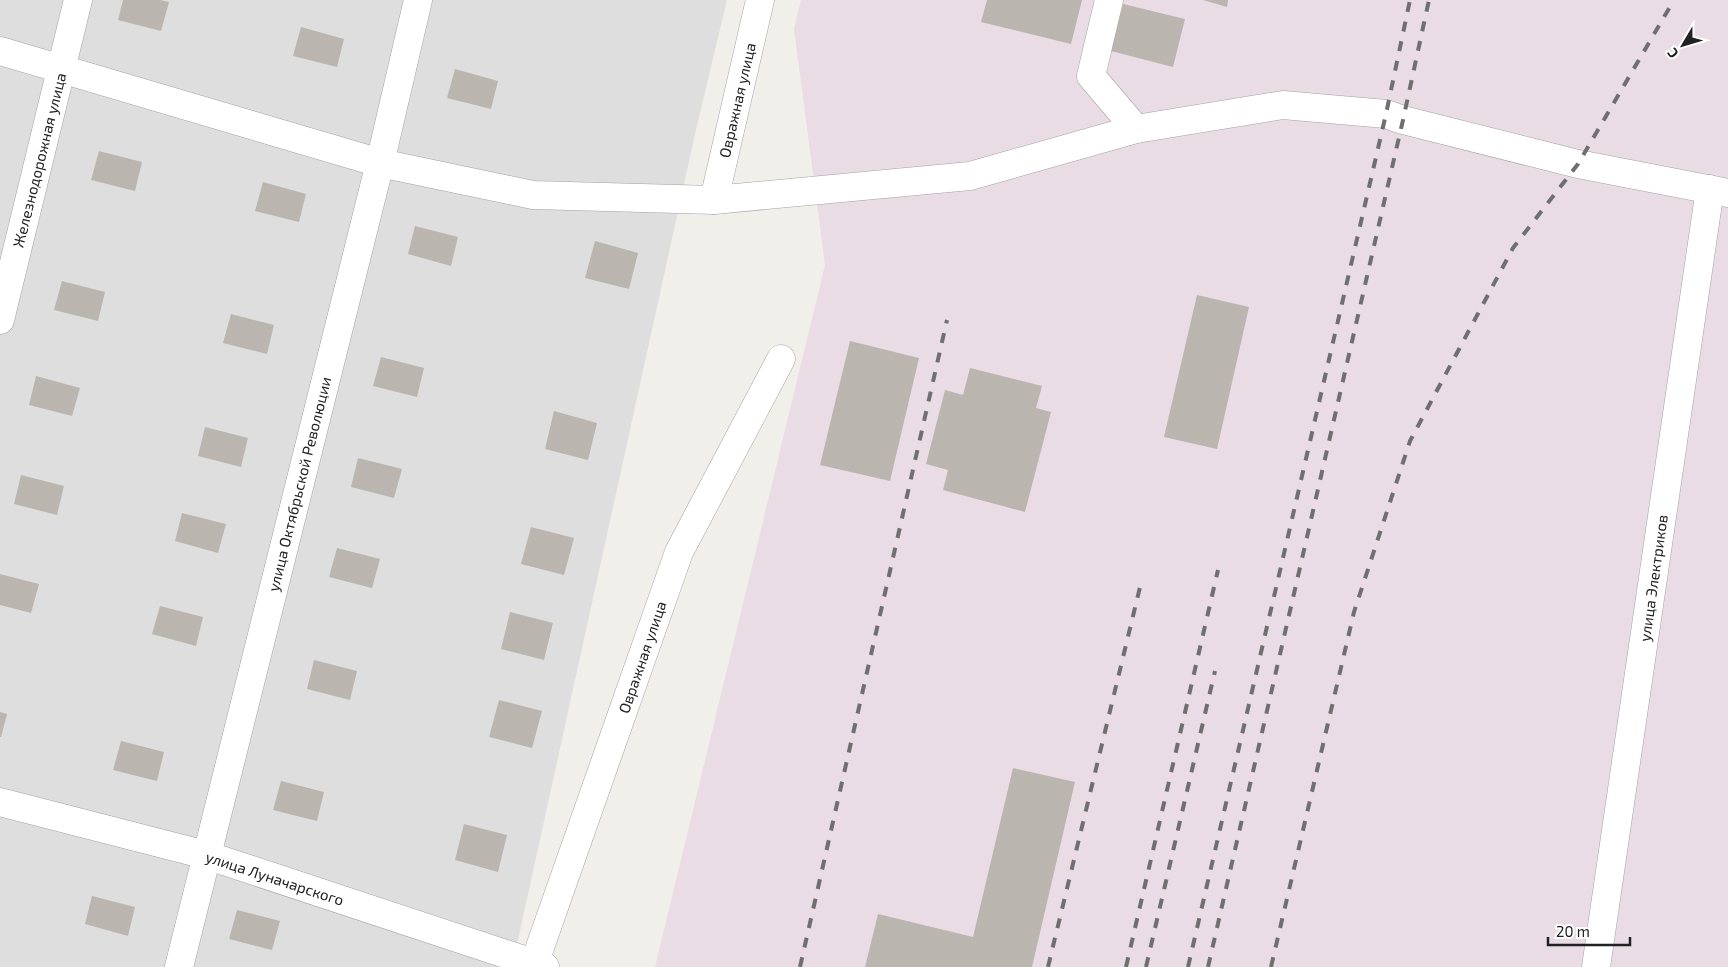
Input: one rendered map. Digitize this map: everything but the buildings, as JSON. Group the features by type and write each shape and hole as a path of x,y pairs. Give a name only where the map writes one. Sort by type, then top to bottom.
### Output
{"street":[{"name":"Железнодорожная улица","path":"0,320 78,0"},
{"name":"улица Октябрьской Революции","path":"179,967 380,162 418,0"},
{"name":"Овражная улица","path":"714,200 760,0"},
{"path":"1109,0 1091,76 1136,129"},
{"path":"0,51 380,162 533,195 714,200 970,176 1136,129 1283,105 1386,114 1403,120 1578,164 1719,191"},
{"name":"улица Электриков","path":"1596,967 1719,191"},
{"name":"Овражная улица","path":"537,966 679,552 780,359"},
{"name":"улица Луначарского","path":"0,802 206,855 537,966"}],"shaded area":[{"path":"0,0 727,0 695,134 512,967 0,967"},
{"path":"801,0 1728,0 1728,967 655,967 825,265 794,29"}],"railway":[{"path":"1188,967 1386,114 1410,0"},
{"path":"1208,967 1429,0"},
{"path":"1271,967 1354,612 1410,441 1513,248 1578,164 1674,0"},
{"path":"800,967 947,320"},
{"path":"1126,967 1218,570"},
{"path":"1048,967 1141,583"},
{"path":"1146,967 1215,671"}]}
